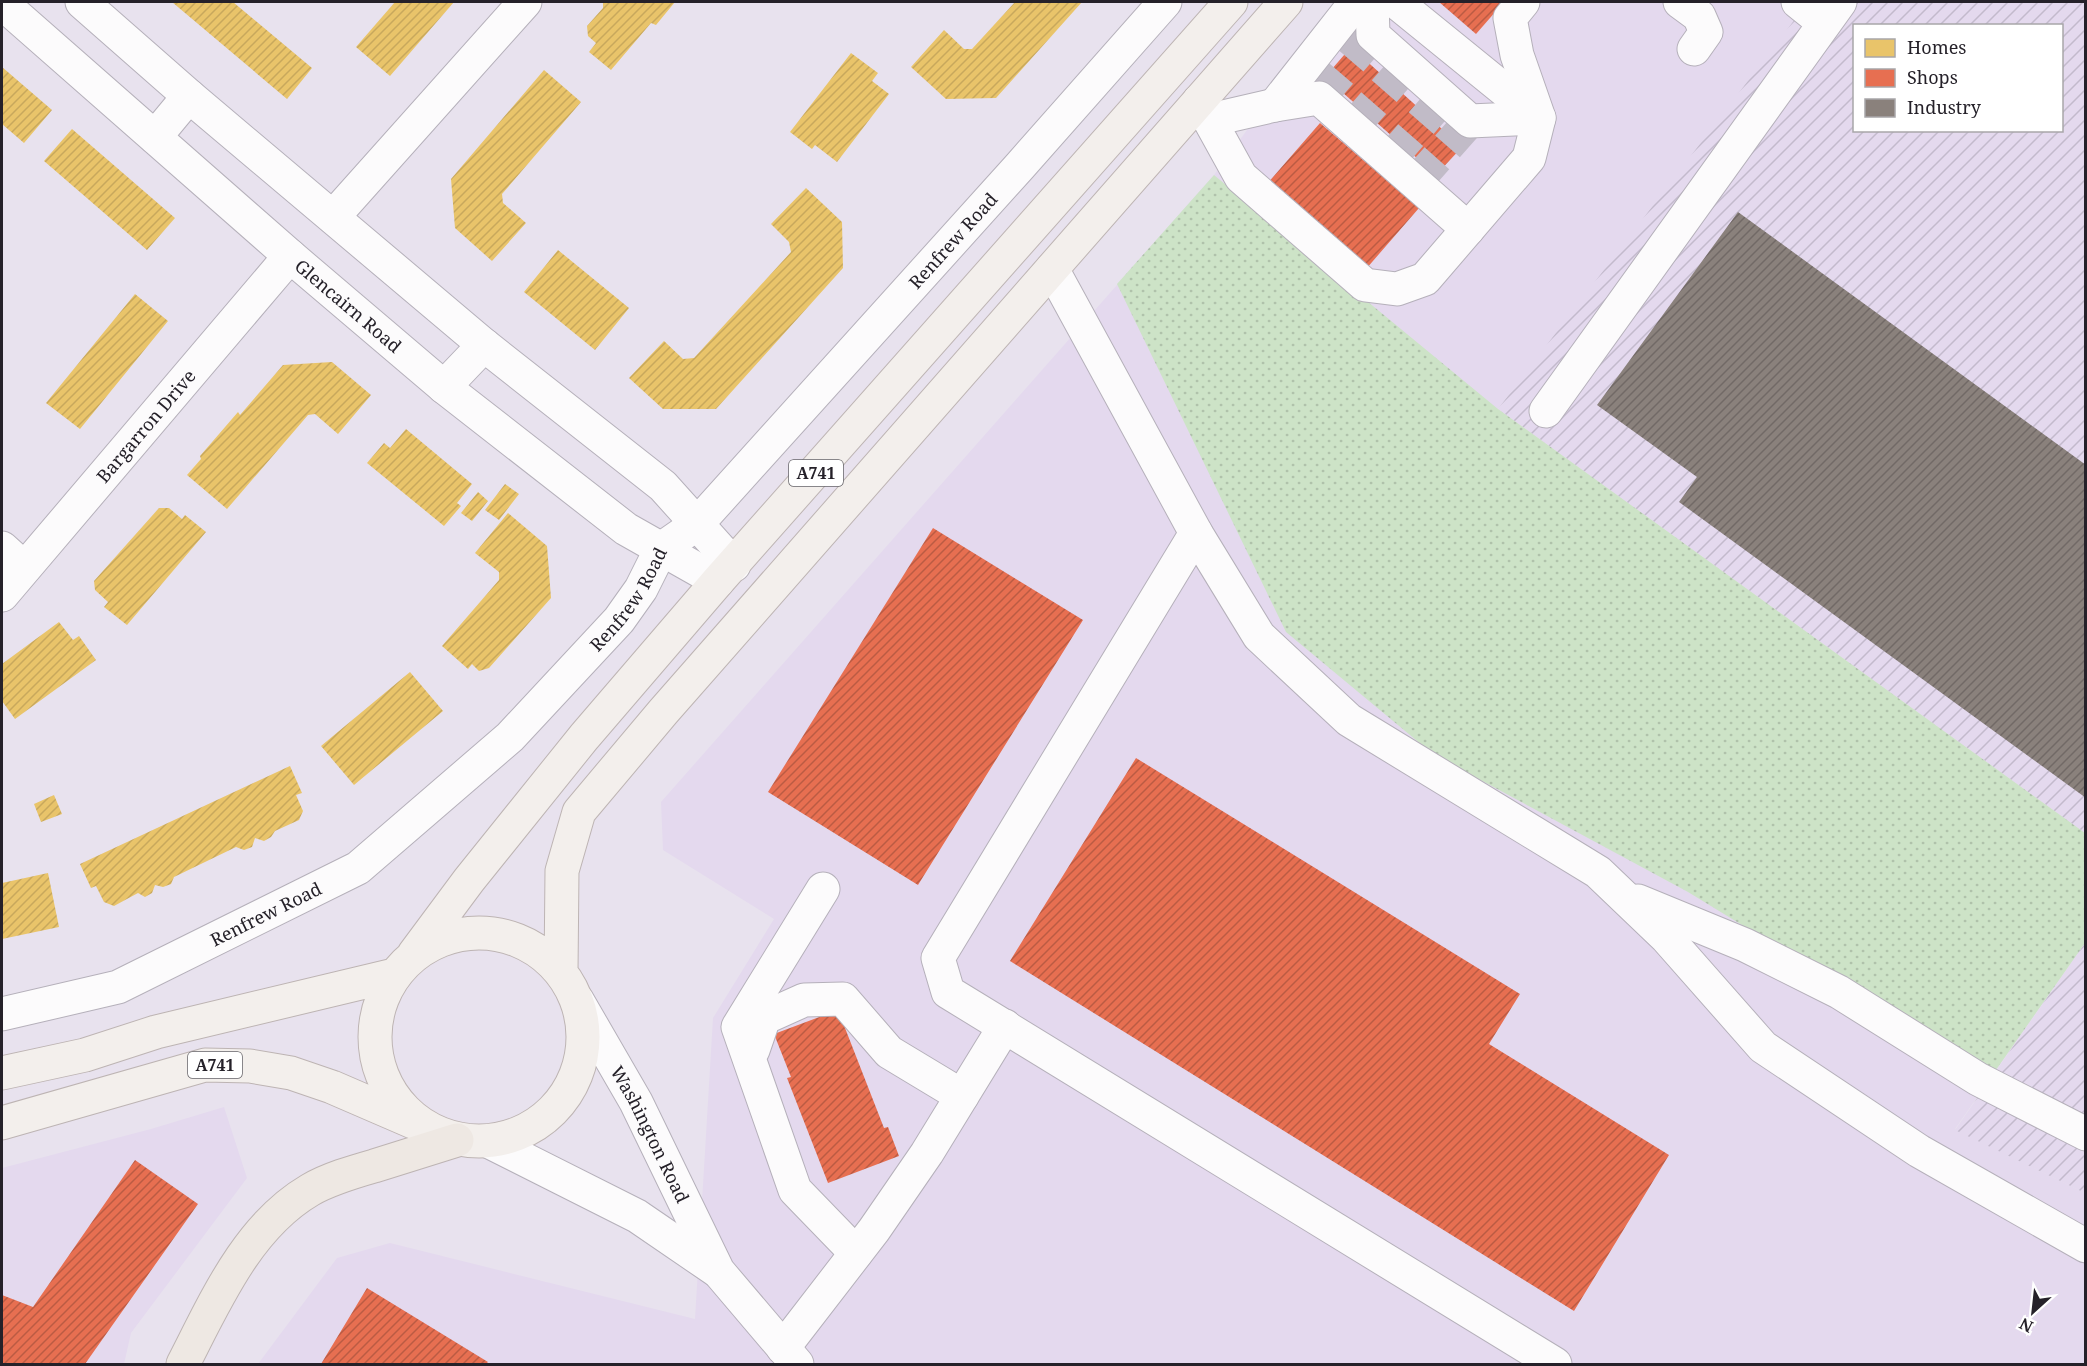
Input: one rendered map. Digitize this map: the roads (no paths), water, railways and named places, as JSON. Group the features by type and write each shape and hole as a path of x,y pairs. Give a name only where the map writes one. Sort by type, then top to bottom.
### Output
{"highway":[{"path":"183,1365 212,1307 246,1251 266,1227 287,1208 310,1190 347,1174 457,1140"}],"main road":[{"name":"A741","path":"404,965 584,737 1231,2"},
{"name":"A741","path":"561,972 562,871 579,812 663,712 1052,269 1205,111 1286,2"},
{"path":"2,1073 85,1055 156,1032 404,965 444,938 477,932 508,936 537,950 561,972 578,1000 584,1031 582,1062 569,1092 549,1116 522,1134 490,1142 457,1140 426,1128 400,1107 382,1078 374,1045 380,1002 404,965"},
{"name":"A741","path":"2,1123 205,1065 250,1066 291,1074 332,1087 426,1128"}],"street":[{"path":"82,2 189,96 484,345 663,486 697,524 726,573"},
{"path":"333,217 525,2"},
{"name":"Renfrew Road","path":"2,1014 118,987 358,868 510,737 619,620 641,589 661,549 697,524 1165,2"},
{"path":"1275,105 1356,2"},
{"path":"1372,2 1373,35 1470,121 1539,118"},
{"path":"1396,2 1539,118"},
{"path":"1468,229 1319,98 1275,105 1205,111 1241,177 1365,285 1397,289 1425,279 1468,229 1529,158 1539,118 1517,55 1510,18 1523,2"},
{"path":"1680,2 1699,16 1706,32 1694,49"},
{"path":"1546,411 1832,12 1798,2"},
{"name":"Glencairn Road","path":"2,3 290,256 444,387 626,529 661,549 726,573"},
{"path":"155,137 189,96"},
{"name":"Bargarron Drive","path":"2,595 13,558 290,256"},
{"path":"1052,269 1196,533 1259,636 1349,720 1598,872 1666,937 1763,1047 1919,1151 2085,1246"},
{"path":"444,387 484,345"},
{"path":"1196,533 938,958 948,992 1555,1365"},
{"path":"823,889 738,1027 795,1190 856,1253"},
{"path":"1622,894 1745,945 1839,992 1978,1079 2085,1134"},
{"path":"750,1061 764,1018 804,1000 843,999 889,1052 968,1086"},
{"name":"Washington Road","path":"578,1000 636,1102 718,1271 790,1356"},
{"path":"790,1356 856,1253 927,1153 1005,1026"},
{"name":"Washington Road","path":"490,1142 637,1216 718,1271"}],"tunnel":[{"path":"1319,98 1373,35"},
{"path":"1352,128 1407,65"},
{"path":"1389,160 1443,98"},
{"path":"1415,183 1470,121"}]}
